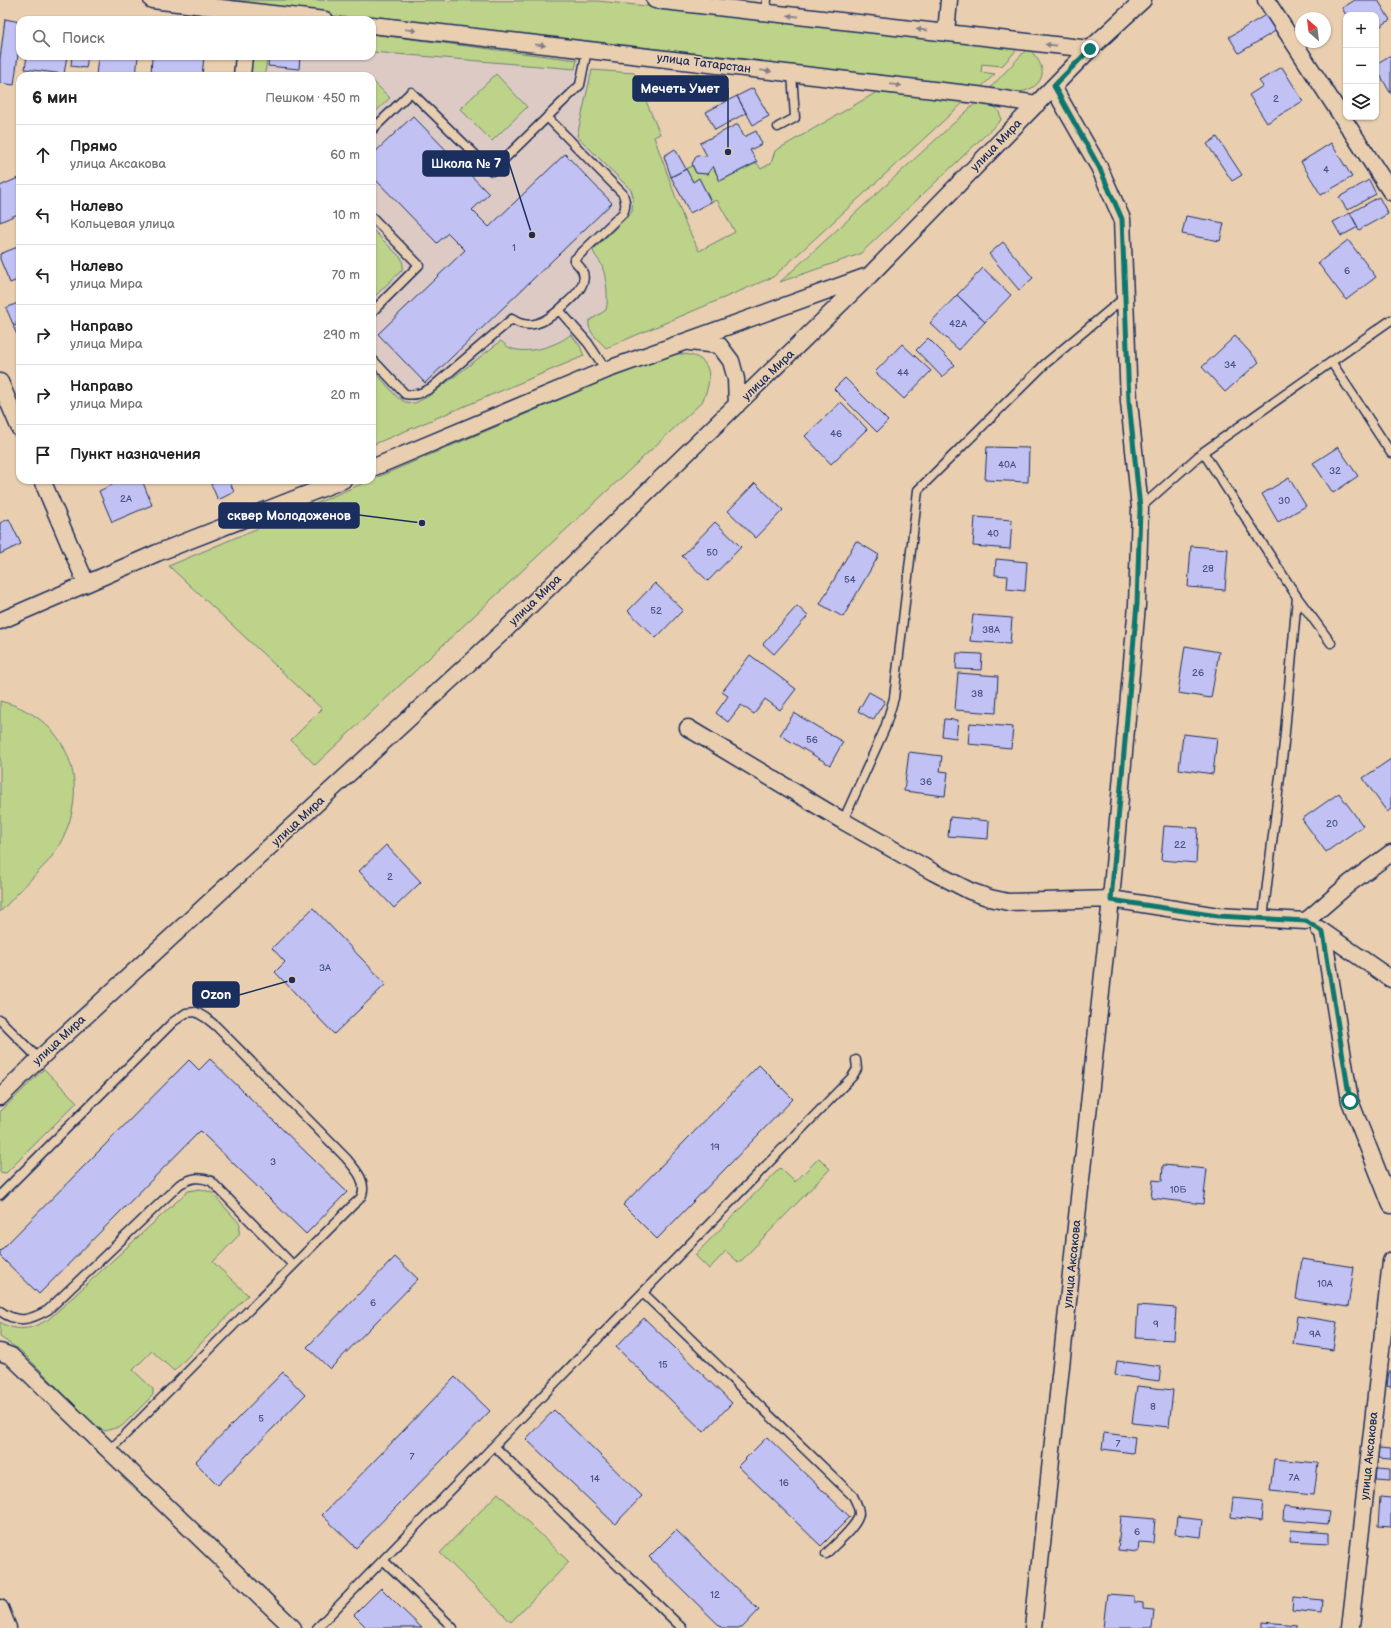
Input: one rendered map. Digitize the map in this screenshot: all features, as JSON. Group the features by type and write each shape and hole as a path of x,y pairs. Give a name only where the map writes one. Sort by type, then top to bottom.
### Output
{"street":[{"path":"152,0 247,16"},
{"path":"655,0 766,7 946,32 1090,49"},
{"path":"946,32 949,0"},
{"name":"улица Мира","path":"0,1097 39,1059 506,628 870,275 1090,49 1143,0"},
{"path":"1266,0 1391,192"},
{"name":"улица Татарстан","path":"376,25 977,95 1037,104"},
{"path":"242,72 244,60"},
{"path":"1054,86 1099,167 1122,219 1129,402 1140,508 1137,604 1111,900"},
{"path":"376,466 606,370 870,275"},
{"path":"684,342 719,345 731,361 736,379 737,405"},
{"path":"0,382 16,420"},
{"path":"44,484 86,583"},
{"path":"0,621 157,553 333,484"},
{"path":"688,728 843,821 933,872 970,891 1008,902 1111,900 1218,916 1306,921 1391,980"},
{"path":"1306,921 1350,883 1391,853"},
{"name":"улица Аксакова","path":"1033,1628 1111,900"},
{"path":"1323,932 1350,1101 1387,1188 1391,1205"},
{"name":"улица Аксакова","path":"1350,1628 1391,1261"},
{"path":"0,1352 11,1356 293,1628"},
{"path":"0,1608 8,1628"}],"lane":[{"path":"376,126 411,92 492,171 580,85 587,50"},
{"path":"778,127 795,118 792,74"},
{"path":"376,363 405,394 421,394 431,388 512,319 518,323 530,325 550,318 581,287 584,280 582,271 574,260 623,213 625,202 623,194 547,117"},
{"path":"376,221 419,265 376,308"},
{"path":"843,821 885,728 894,698 918,490 1045,364 1124,298"},
{"path":"559,310 588,343 606,370"},
{"path":"1140,508 1203,452 1332,363 1391,320"},
{"path":"1332,363 1391,453"},
{"path":"1203,452 1297,596 1331,643"},
{"path":"1263,918 1284,744 1297,596"},
{"path":"1,1192 173,1022 186,1013 196,1012 216,1026 346,1158 357,1171 363,1183 362,1196 110,1450"},
{"path":"0,1020 39,1059"},
{"path":"317,1628 852,1077 857,1069 856,1060"},
{"path":"0,1311 8,1316 26,1320 48,1310 180,1184 194,1178 202,1178 211,1181 293,1265"},
{"path":"643,1293 852,1496 857,1504 859,1514 856,1523 826,1554"},
{"path":"494,1446 682,1628"},
{"path":"383,1560 453,1628"}],"shaded area":[{"path":"376,52 634,73 660,134 654,137 684,220 699,251 598,339 382,426 376,413 376,72 265,72 267,60 376,60"}],"green space":[{"path":"192,0 598,1 1021,45 1002,66 982,64 981,72 995,74 980,88 376,21 376,16 335,16"},
{"path":"376,35 577,60 575,69 376,52"},
{"path":"1028,48 1038,60 1042,69 1041,78 1038,83 1026,91 1020,92 990,88"},
{"path":"251,60 267,60 265,72 249,72"},
{"path":"592,70 634,73 660,134 654,137 684,220 699,251 735,232 717,200 711,202 699,179 693,182 686,169 692,166 696,173 707,174 713,167 720,181 757,163 761,169 771,163 775,151 884,88 965,101 773,277 606,348 594,336 589,325 589,321 606,310 607,306 605,276 601,264 593,250 632,212 633,196 631,190 577,136"},
{"path":"496,74 527,107 492,141 460,109"},
{"path":"376,84 390,98 376,111"},
{"path":"978,101 994,106 999,111 1001,120 860,254 780,282"},
{"path":"376,233 402,259 402,270 376,295"},
{"path":"571,334 580,346 584,356 376,443 376,373 397,397 405,402 415,403 429,396 501,341 508,347 515,350 532,350 550,346"},
{"path":"685,354 702,360 709,373 709,381 702,402 315,765 291,740 322,709 169,566 362,484 376,484 376,478 662,356"},
{"path":"0,701 26,710 46,724 61,742 70,763 74,785 73,809 65,833 52,856 0,912"},
{"path":"44,1069 77,1102 6,1173 0,1172 0,1112"},
{"path":"819,1158 830,1169 739,1263 726,1251 709,1269 695,1255 780,1168 795,1182"},
{"path":"200,1189 211,1192 240,1224 239,1235 213,1262 248,1295 174,1371 152,1351 133,1370 153,1389 153,1395 122,1426 105,1431 97,1427 21,1351 0,1337 0,1322 19,1329 37,1325 49,1319 188,1191"},
{"path":"498,1493 569,1562 511,1622 440,1553"}],"building":[{"path":"1355,0 1378,0 1390,20 1379,27 1379,12 1344,12 1342,8"},
{"path":"1267,14 1277,30 1239,53 1229,37"},
{"path":"5,19 16,21 16,60 17,60 14,85 0,83 0,59"},
{"path":"1391,55 1391,94 1379,73 1379,62"},
{"path":"26,60 66,60 64,72 48,72 25,69"},
{"path":"72,60 87,60 86,68 71,66"},
{"path":"98,60 138,60 136,72 96,72"},
{"path":"152,60 204,60 202,72 151,72"},
{"path":"269,60 300,60 299,69 268,66"},
{"path":"1282,67 1303,101 1267,123 1249,95 1263,86 1259,81"},
{"path":"753,88 769,116 753,125 737,96"},
{"path":"737,96 746,113 715,130 706,112"},
{"path":"413,116 489,194 472,210 489,227 565,154 612,203 425,383 378,334 465,250 448,233 437,243 376,180 376,151"},
{"path":"738,124 744,137 756,131 762,144 750,150 757,162 720,181 713,166 707,174 696,173 692,164 697,155 707,156 700,143"},
{"path":"1217,137 1242,175 1232,181 1207,144"},
{"path":"1331,143 1352,177 1321,195 1301,162"},
{"path":"675,149 686,169 671,177 664,156"},
{"path":"686,169 693,182 699,178 711,202 690,213 671,177"},
{"path":"16,179 16,215 0,222 0,186"},
{"path":"1369,180 1376,194 1347,210 1339,197"},
{"path":"1379,197 1388,214 1359,230 1350,213"},
{"path":"1350,213 1358,227 1341,236 1333,222"},
{"path":"1186,216 1224,223 1220,241 1182,234"},
{"path":"1348,240 1376,277 1346,300 1318,263"},
{"path":"1003,242 1033,278 1019,290 989,254"},
{"path":"16,248 16,281 10,283 0,259 0,254"},
{"path":"983,268 1011,295 985,322 957,295"},
{"path":"957,295 985,322 959,350 930,323"},
{"path":"16,304 16,323 13,324 6,308"},
{"path":"16,325 16,332 13,326"},
{"path":"1235,336 1259,362 1225,392 1202,367"},
{"path":"928,338 955,365 942,377 916,350"},
{"path":"902,344 931,371 904,399 875,372"},
{"path":"845,378 888,421 877,432 834,389"},
{"path":"841,402 867,429 831,464 805,436"},
{"path":"987,447 1029,448 1028,482 985,480"},
{"path":"1338,447 1358,476 1333,493 1313,463"},
{"path":"1289,478 1306,506 1278,522 1262,494"},
{"path":"755,483 783,510 756,538 728,511"},
{"path":"144,484 152,505 112,522 99,491 112,485"},
{"path":"211,484 231,484 234,492 218,500"},
{"path":"975,517 1012,520 1010,549 973,546"},
{"path":"9,519 21,544 0,554 0,523"},
{"path":"715,522 741,547 708,581 682,556"},
{"path":"856,541 879,555 843,617 820,604"},
{"path":"1191,546 1228,549 1225,590 1188,587"},
{"path":"996,559 1027,562 1025,591 1007,589 1008,576 995,575"},
{"path":"655,583 683,610 656,638 628,611"},
{"path":"797,606 808,616 774,654 763,644"},
{"path":"973,615 1012,618 1010,644 970,641"},
{"path":"1185,646 1219,652 1211,698 1178,693"},
{"path":"957,653 982,654 981,670 956,669"},
{"path":"750,655 796,689 780,710 765,699 754,714 741,705 728,722 716,713 728,696 722,692"},
{"path":"958,673 998,676 996,713 955,710"},
{"path":"869,692 885,701 873,720 858,711"},
{"path":"794,713 843,742 830,765 780,735"},
{"path":"944,719 958,720 956,738 942,736"},
{"path":"970,723 1013,727 1011,748 968,744"},
{"path":"1183,734 1217,738 1213,774 1179,769"},
{"path":"909,752 942,756 940,771 948,772 945,796 904,791"},
{"path":"1391,759 1391,809 1387,812 1363,778"},
{"path":"1339,793 1363,826 1326,852 1302,819"},
{"path":"950,817 989,821 988,839 948,836"},
{"path":"1164,826 1198,828 1196,863 1161,860"},
{"path":"386,845 421,882 394,908 359,871"},
{"path":"313,908 386,984 334,1034 275,972 285,962 272,948"},
{"path":"210,1059 347,1192 306,1234 200,1131 39,1294 0,1256 0,1251 189,1060 199,1070"},
{"path":"759,1065 793,1099 657,1239 623,1205"},
{"path":"1163,1165 1207,1169 1203,1204 1151,1198 1153,1180 1162,1181"},
{"path":"395,1257 418,1279 330,1369 307,1347"},
{"path":"1302,1259 1354,1267 1348,1307 1296,1299"},
{"path":"1138,1305 1176,1308 1174,1340 1136,1338"},
{"path":"1297,1316 1337,1322 1333,1350 1293,1344"},
{"path":"644,1318 732,1403 704,1432 616,1347"},
{"path":"1117,1361 1161,1367 1159,1381 1115,1375"},
{"path":"283,1372 305,1395 218,1485 195,1462"},
{"path":"1389,1372 1391,1372 1391,1387 1387,1386"},
{"path":"455,1377 490,1411 356,1548 322,1515"},
{"path":"1137,1386 1173,1390 1169,1427 1132,1423"},
{"path":"554,1410 642,1496 615,1524 526,1439"},
{"path":"1104,1433 1135,1437 1133,1453 1102,1449"},
{"path":"767,1437 850,1517 821,1546 738,1466"},
{"path":"1378,1448 1391,1449 1391,1459 1377,1458"},
{"path":"1274,1459 1318,1463 1314,1495 1270,1491"},
{"path":"1377,1468 1391,1469 1391,1480 1376,1479"},
{"path":"1380,1497 1391,1498 1391,1527 1378,1526"},
{"path":"1233,1498 1263,1501 1261,1521 1231,1517"},
{"path":"1284,1506 1330,1511 1328,1524 1283,1520"},
{"path":"1121,1516 1155,1519 1153,1543 1139,1542 1138,1552 1118,1550"},
{"path":"1177,1517 1203,1520 1201,1537 1175,1534"},
{"path":"676,1530 759,1610 742,1628 722,1628 649,1557"},
{"path":"1291,1530 1329,1533 1329,1543 1290,1541"},
{"path":"381,1588 422,1628 367,1628 354,1615"},
{"path":"1107,1594 1134,1596 1134,1602 1143,1603 1143,1609 1154,1610 1152,1628 1103,1628"},
{"path":"1293,1597 1322,1600 1321,1613 1292,1610"},
{"path":"1263,1622 1297,1625 1297,1628 1263,1628"}],"place":[{"name":"Мечеть Умет","path":"728,152"},
{"name":"Школа № 7","path":"532,235"},
{"name":"сквер Молодоженов","path":"422,523"},
{"name":"Ozon","path":"292,980"}],"route":[{"path":"1090,49 1054,86 1099,167 1122,219 1129,402 1140,508 1137,604 1111,900 1218,916 1306,921 1323,932 1350,1101"}]}
